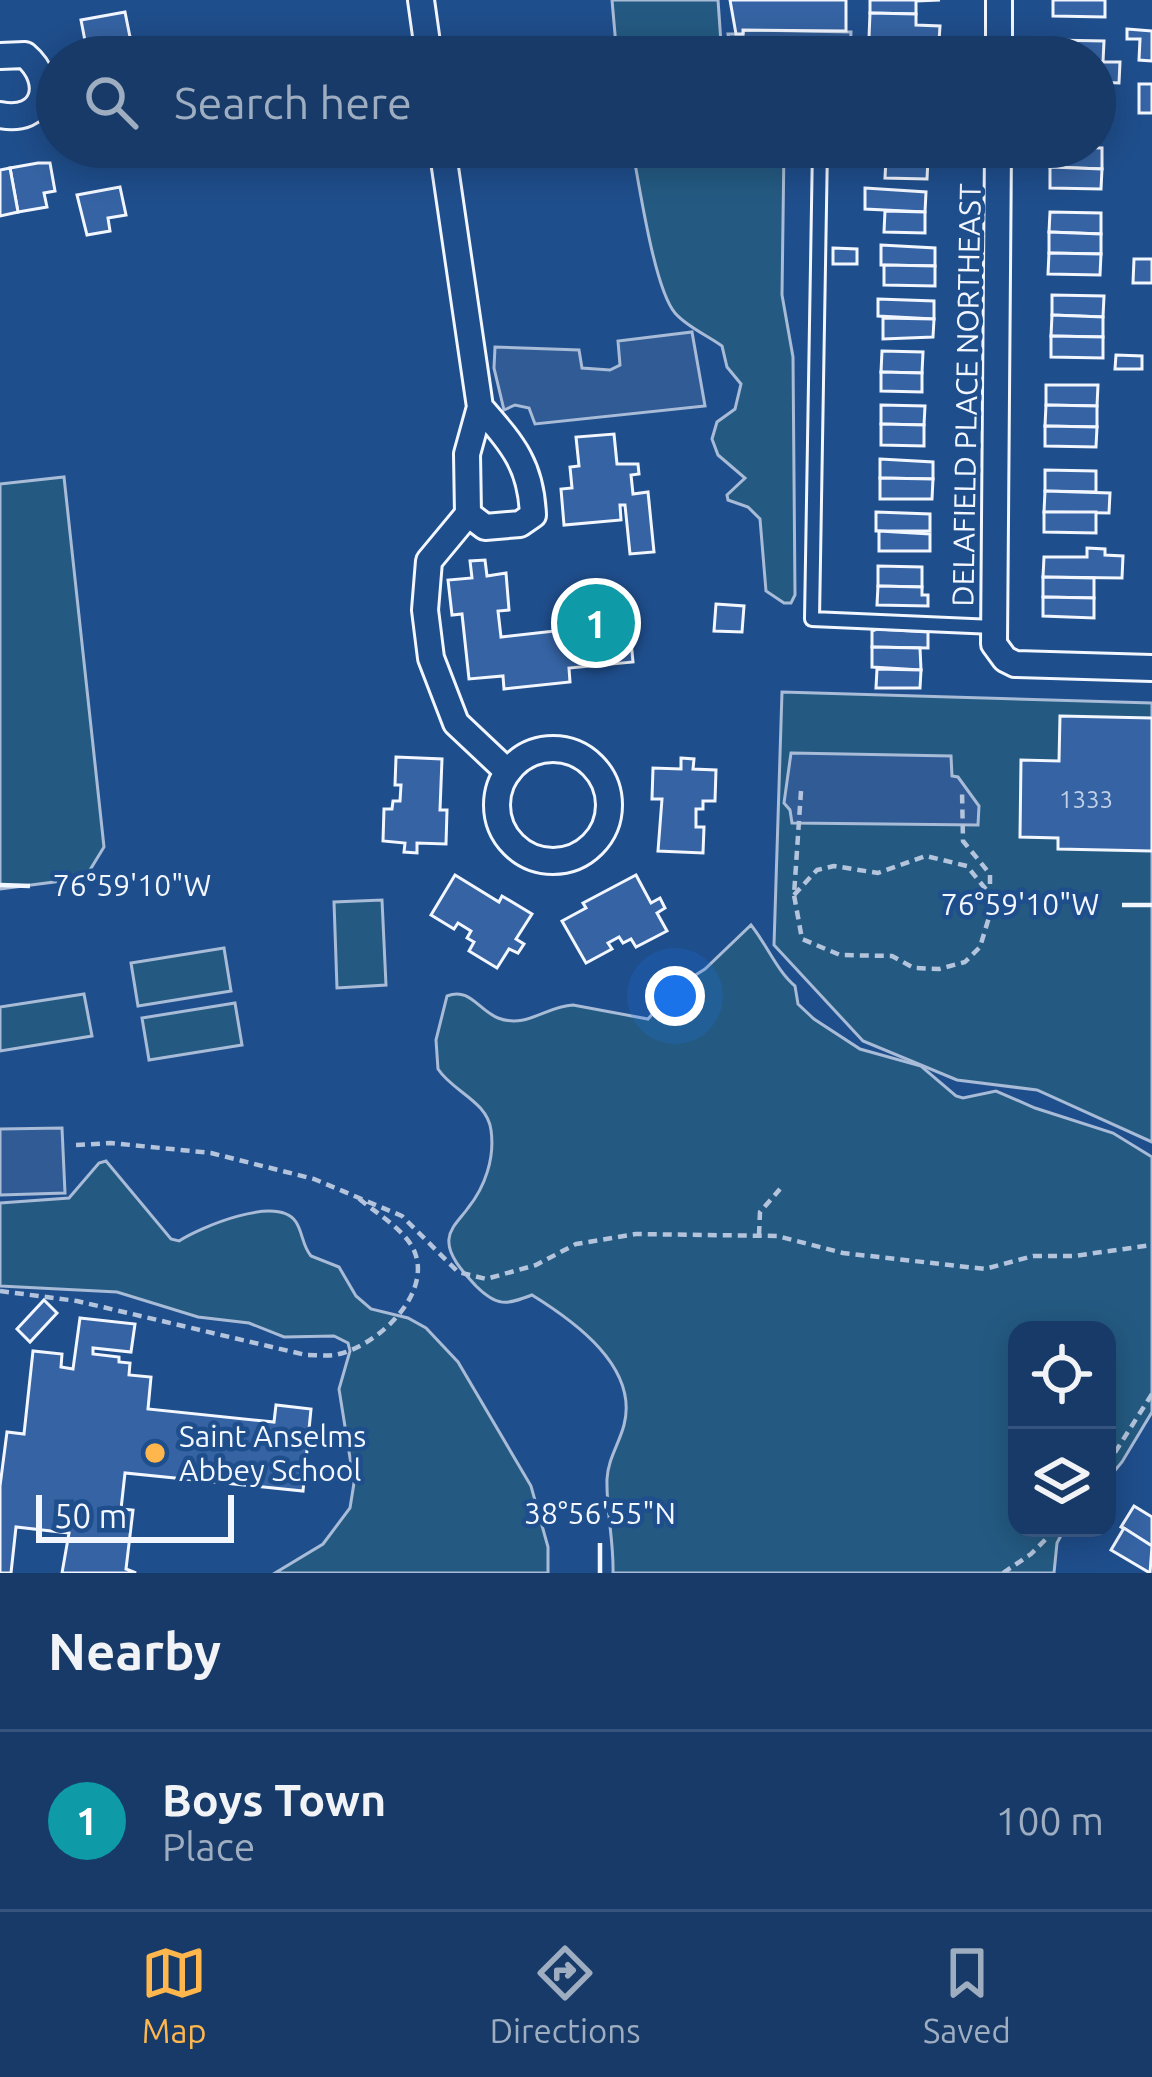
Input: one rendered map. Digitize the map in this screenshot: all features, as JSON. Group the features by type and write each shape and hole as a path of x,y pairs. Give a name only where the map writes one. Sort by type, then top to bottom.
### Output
{"street":[{"path":"421,0 426,36"},
{"path":"999,0 999,36"},
{"path":"0,56 25,55 36,64"},
{"path":"0,115 14,118 36,106"},
{"path":"445,168 480,407 466,454 468,514 429,561 424,610 431,658 456,723 508,772"},
{"name":"DELAFIELD PLACE NORTHEAST","path":"994,636 998,168"},
{"path":"468,514 485,527 520,524 533,515 532,482 509,440 480,407"},
{"path":"994,636 1015,664 1152,668"},
{"path":"545,750 578,754 594,766 606,786 609,805 596,842 568,859 553,861 523,852 510,841 499,818 498,796 508,772 519,761 545,750"}],"lane":[{"path":"820,168 812,619 994,636"}],"path":[{"path":"801,791 794,895 802,940 840,955 892,956 914,968 939,969 965,962 980,947 990,914 990,874 963,841 962,790"},
{"path":"794,895 817,870 835,866 878,872 926,856 967,866 989,895"},
{"path":"76,1144 211,1154 314,1179 402,1216 458,1272 486,1279 536,1265 576,1244 636,1234 759,1235 900,1262 985,1269 1033,1256 1074,1256 1152,1245"},
{"path":"759,1235 760,1212 780,1189"},
{"path":"0,1292 77,1301 306,1355 338,1355 382,1333 405,1304 415,1281 416,1255 402,1235 352,1194"},
{"path":"1116,1451 1152,1394"},
{"path":"1003,1573 1048,1537"}],"shaded area":[{"path":"612,0 718,0 721,36 615,36"},
{"path":"744,30 851,32 851,36 728,34 743,34"},
{"path":"636,168 784,168 782,295 793,357 795,595 791,603 766,591 760,519 748,507 728,500 727,495 745,478 718,455 712,439 717,422 735,409 741,384 727,367 722,346 675,313 660,282"},
{"path":"692,332 705,406 535,424 529,408 515,405 504,410 494,368 495,347 579,350 582,368 610,370 620,365 618,341"},
{"path":"64,477 104,847 85,878 0,889 0,484"},
{"path":"782,692 1152,703 1152,1142 1037,1090 957,1080 863,1041 774,945"},
{"path":"791,753 951,756 952,776 958,777 979,806 978,825 792,823 784,803"},
{"path":"382,900 386,985 337,988 334,902"},
{"path":"751,925 795,986 798,1004 860,1049 921,1066 956,1096 996,1091 1113,1133 1152,1157 1152,1412 1116,1469 1116,1321 1008,1321 1008,1537 1060,1537 1054,1573 613,1573 607,1479 624,1425 622,1384 613,1365 584,1332 532,1295 508,1302 490,1298 454,1258 450,1235 484,1181 492,1141 483,1111 438,1069 436,1040 447,996 468,997 508,1021 573,1005 648,1019 675,988 705,969"},
{"path":"224,948 231,991 138,1006 131,963"},
{"path":"84,994 92,1036 0,1051 0,1007"},
{"path":"235,1003 242,1045 149,1060 142,1018"},
{"path":"62,1128 65,1193 0,1195 0,1129"},
{"path":"106,1161 171,1239 179,1241 256,1212 286,1214 296,1222 311,1256 339,1267 356,1296 371,1309 426,1328 458,1362 531,1486 548,1547 548,1573 275,1573 323,1544 350,1508 354,1483 339,1389 348,1343 334,1336 284,1337 249,1323 198,1317 117,1292 0,1286 0,1203 69,1198"}],"building":[{"path":"730,0 846,0 846,31 743,30 736,34"},
{"path":"870,0 940,0 916,1 916,14 870,13"},
{"path":"1053,0 1105,0 1105,17 1053,16"},
{"path":"125,12 130,36 84,36 81,20"},
{"path":"870,13 916,14 916,25 940,26 939,36 869,36"},
{"path":"1127,29 1152,31 1152,61 1139,60 1140,39 1127,39"},
{"path":"1139,84 1152,84 1152,113 1139,113"},
{"path":"36,163 36,168 51,168 55,191 44,193 47,207 18,212 10,168"},
{"path":"10,168 18,212 0,216 0,170"},
{"path":"886,168 928,168 927,179 885,178"},
{"path":"1050,168 1102,169 1101,189 1050,188"},
{"path":"120,187 126,215 108,218 110,231 87,235 77,195"},
{"path":"865,188 926,192 925,212 865,209"},
{"path":"885,211 925,212 925,233 884,232"},
{"path":"1050,212 1101,213 1101,234 1049,232"},
{"path":"1049,232 1101,234 1101,254 1049,253"},
{"path":"881,245 935,248 935,266 881,265"},
{"path":"833,248 857,249 857,264 833,264"},
{"path":"1049,253 1101,254 1100,275 1048,274"},
{"path":"1134,259 1152,259 1152,283 1133,283"},
{"path":"884,265 935,266 935,286 884,285"},
{"path":"1052,295 1104,296 1103,317 1052,315"},
{"path":"878,299 934,301 934,319 878,316"},
{"path":"1052,315 1103,317 1103,337 1051,336"},
{"path":"883,318 934,319 933,337 883,339"},
{"path":"1051,336 1103,337 1103,358 1051,357"},
{"path":"882,351 923,352 922,373 881,372"},
{"path":"1116,355 1142,356 1142,369 1115,369"},
{"path":"881,372 922,373 922,392 881,391"},
{"path":"1046,385 1098,385 1097,406 1046,405"},
{"path":"881,405 925,406 924,425 881,424"},
{"path":"1046,405 1097,406 1097,427 1045,426"},
{"path":"881,424 924,425 924,446 881,445"},
{"path":"1045,426 1097,427 1096,447 1045,446"},
{"path":"614,434 617,464 638,464 639,474 631,475 633,494 648,492 654,552 630,554 625,505 620,505 621,520 564,525 561,489 572,488 570,467 579,466 576,437"},
{"path":"880,459 933,462 933,479 880,478"},
{"path":"1045,470 1096,471 1096,492 1045,491"},
{"path":"880,478 933,479 932,499 880,499"},
{"path":"1045,491 1110,493 1109,513 1044,512"},
{"path":"876,512 930,514 930,531 876,531"},
{"path":"1044,512 1096,512 1096,533 1044,532"},
{"path":"879,531 930,534 930,551 879,551"},
{"path":"1087,548 1123,556 1122,578 1043,577 1044,557 1087,557"},
{"path":"485,560 487,576 506,573 509,610 498,611 501,637 564,630 561,607 627,600 633,662 569,668 570,682 504,689 503,676 469,679 462,614 452,615 448,580 472,578 470,561"},
{"path":"878,566 922,567 922,587 878,586"},
{"path":"1043,577 1094,578 1094,598 1043,597"},
{"path":"878,586 922,587 928,606 877,605"},
{"path":"1043,597 1094,598 1094,618 1043,616"},
{"path":"716,604 744,606 742,632 714,631"},
{"path":"872,631 928,632 928,648 872,647"},
{"path":"872,647 920,648 921,670 872,667"},
{"path":"877,669 921,670 920,688 876,688"},
{"path":"1060,716 1152,718 1152,851 1058,849 1058,838 1020,837 1021,760 1059,761"},
{"path":"396,757 442,759 440,810 447,810 446,844 417,843 417,853 404,852 405,843 383,841 384,809 400,801"},
{"path":"681,758 694,759 693,769 716,770 715,801 703,801 703,809 696,809 696,827 704,827 703,853 658,851 662,799 652,799 653,768 681,769"},
{"path":"455,875 499,902 502,896 532,914 516,939 524,944 518,953 509,949 497,968 469,951 474,942 467,938 471,931 458,923 454,929 431,915"},
{"path":"636,875 651,903 660,898 665,908 657,913 667,931 636,947 631,939 623,943 619,937 608,943 612,949 586,963 562,921 586,908 583,903"},
{"path":"44,1300 57,1313 30,1342 17,1329"},
{"name":"Saint Anselms Abbey School","path":"80,1318 135,1324 131,1352 93,1348 93,1354 119,1357 119,1362 130,1363 129,1375 151,1377 148,1409 274,1422 276,1405 311,1409 303,1491 125,1473 121,1509 133,1510 126,1569 136,1573 62,1573 69,1533 16,1527 11,1573 0,1573 0,1486 7,1432 24,1434 33,1351 62,1354 61,1367 73,1369"},
{"path":"1134,1506 1152,1517 1152,1546 1121,1527"},
{"path":"1124,1528 1152,1546 1150,1573 1111,1550"}],"place":[{"name":"Boys Town","path":"596,623"},
{"name":"Saint Anselms Abbey School","path":"155,1453"}]}
